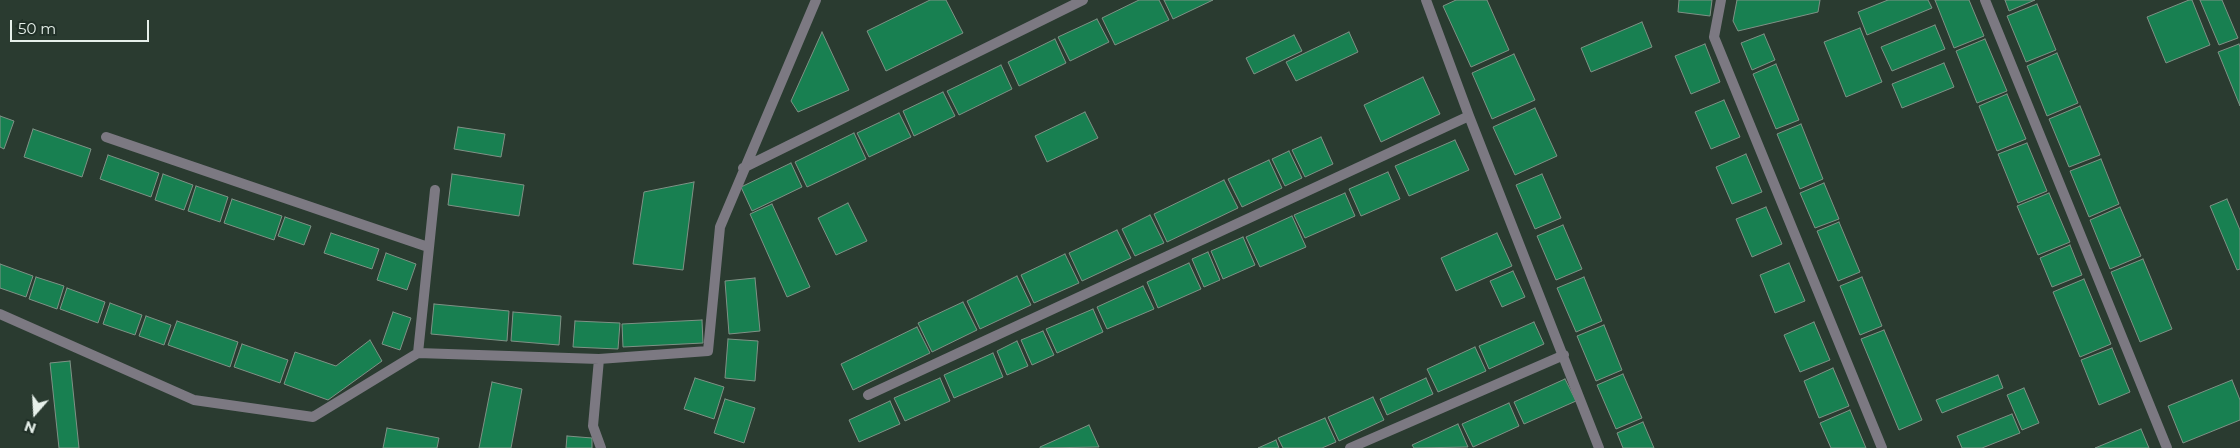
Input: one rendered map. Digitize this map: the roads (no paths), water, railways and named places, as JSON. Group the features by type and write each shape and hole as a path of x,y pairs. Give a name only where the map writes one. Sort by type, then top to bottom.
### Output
{"street":[{"path":"0,314 194,400 313,417 418,352 599,359 708,351 720,227 816,0"},
{"path":"744,168 1083,0"},
{"path":"1426,0 1469,116 1599,448"},
{"path":"1721,0 1714,37 1882,448"},
{"path":"1985,0 2167,448"},
{"path":"868,395 1469,116"},
{"path":"106,137 428,247"},
{"path":"418,352 435,190"},
{"path":"1350,448 1564,355"},
{"path":"599,359 593,426 600,448"}]}
